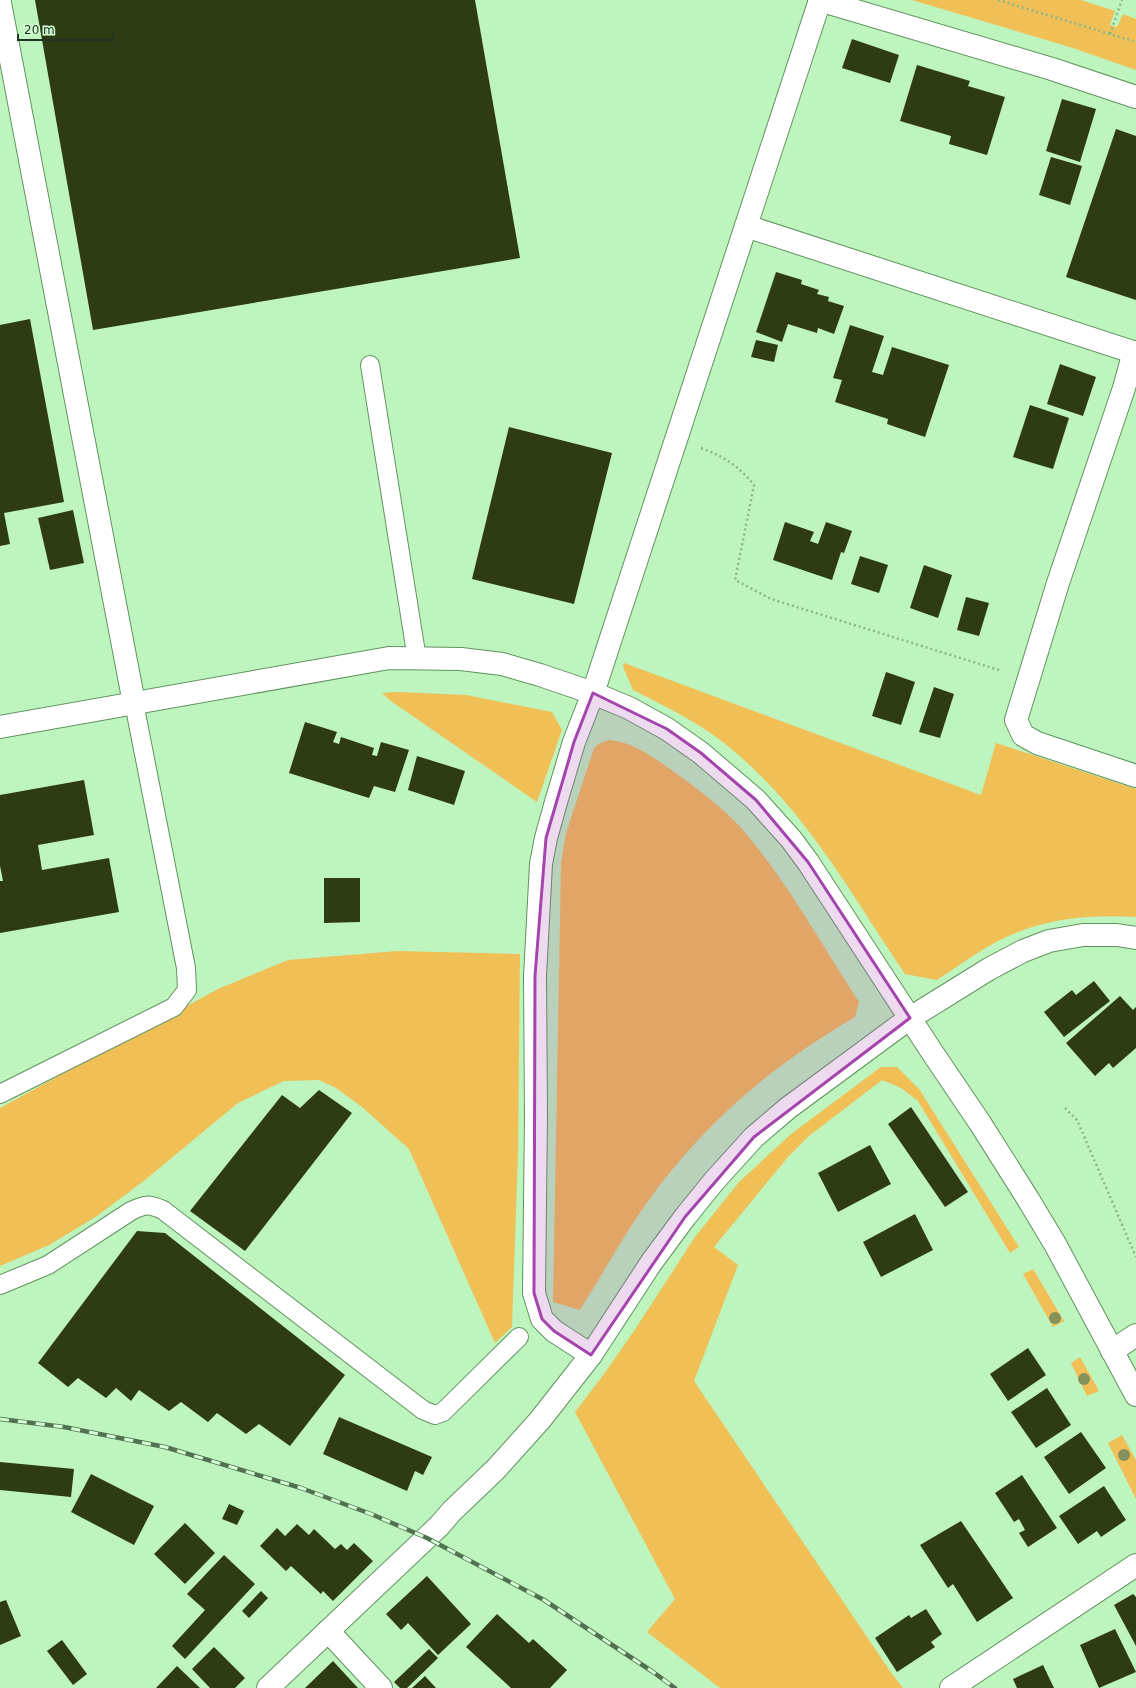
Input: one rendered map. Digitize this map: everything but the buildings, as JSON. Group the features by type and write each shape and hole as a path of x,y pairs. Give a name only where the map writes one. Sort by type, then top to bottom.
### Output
{"street":[{"path":"591,1355 554,1331 542,1319 534,1293 536,1123 534,976 541,864 546,838 574,742 594,693 819,0 1059,72 1136,97"},
{"path":"0,3 134,703"},
{"path":"746,226 1135,353 1028,679 1016,720 1023,735 1037,743 1136,776"},
{"path":"0,727 389,658 461,659 502,664 594,693 628,708 667,729 701,753 756,800 791,839 808,862 980,1123 1028,1199 1055,1244 1136,1395"},
{"path":"268,1688 439,1526 452,1511 496,1469 540,1420 591,1355 652,1263 685,1217 715,1180 754,1137 794,1103 910,1018 989,969 1023,951 1049,941 1083,935 1117,934 1136,938"},
{"path":"1112,1351 1136,1335"},
{"path":"951,1688 1136,1565"},
{"path":"328,1631 381,1688"}],"lane":[{"path":"370,365 417,659"},
{"path":"0,1094 174,1007 187,990 186,968 134,703"},
{"path":"0,1285 48,1265 130,1211 143,1205 153,1206 163,1210 423,1410 435,1415 443,1412 519,1337"}],"path":[{"path":"998,0 1136,42"},
{"path":"1110,34 1122,0"},
{"path":"676,439 716,453 730,461 744,473 754,485 735,580 771,599 1028,679"},
{"path":"1065,1108 1077,1120 1136,1257"}],"highlighted area":[{"path":"593,693 667,729 701,753 756,800 808,862 910,1018 754,1137 685,1217 591,1355 554,1331 542,1319 534,1293 535,976 546,838 574,742"}],"shaded area":[{"path":"912,0 1081,0 1115,11 1110,25 1117,27 1123,14 1136,19 1136,70 1073,48"},
{"path":"624,663 981,795 996,743 1136,789 1136,917 1106,916 1076,918 1047,923 1018,932 997,942 937,980 905,974 848,886 807,829 785,802 762,777 736,753 712,734 674,711 633,690 623,667"},
{"path":"398,692 466,695 552,712 562,730 537,802 391,701 382,693"},
{"path":"609,740 618,741 635,747 658,761 713,802 741,828 779,876 859,1002 855,1017 806,1048 761,1081 699,1139 662,1182 646,1204 620,1243 580,1310 553,1302 561,863 566,833 594,748 600,743"},
{"path":"398,951 520,954 518,1152 512,1327 495,1343 409,1149 362,1107 336,1088 319,1080 284,1081 238,1103 145,1180 97,1216 49,1245 0,1266 0,1108 218,989 288,960"},
{"path":"881,1067 897,1067 919,1089 1019,1247 1010,1253 918,1101 901,1088 882,1080 809,1136 788,1157 714,1247 738,1265 694,1381 892,1674 903,1688 720,1688 647,1632 675,1599 575,1412 634,1331 695,1237 739,1182 791,1134"},
{"path":"1033,1269 1064,1321 1053,1327 1023,1274"},
{"path":"1080,1357 1099,1391 1087,1396 1071,1363"},
{"path":"1122,1435 1136,1460 1136,1499 1108,1443"}],"railway":[{"path":"0,1419 64,1427 165,1447 301,1488 371,1514 427,1538 544,1600 675,1688"}]}
